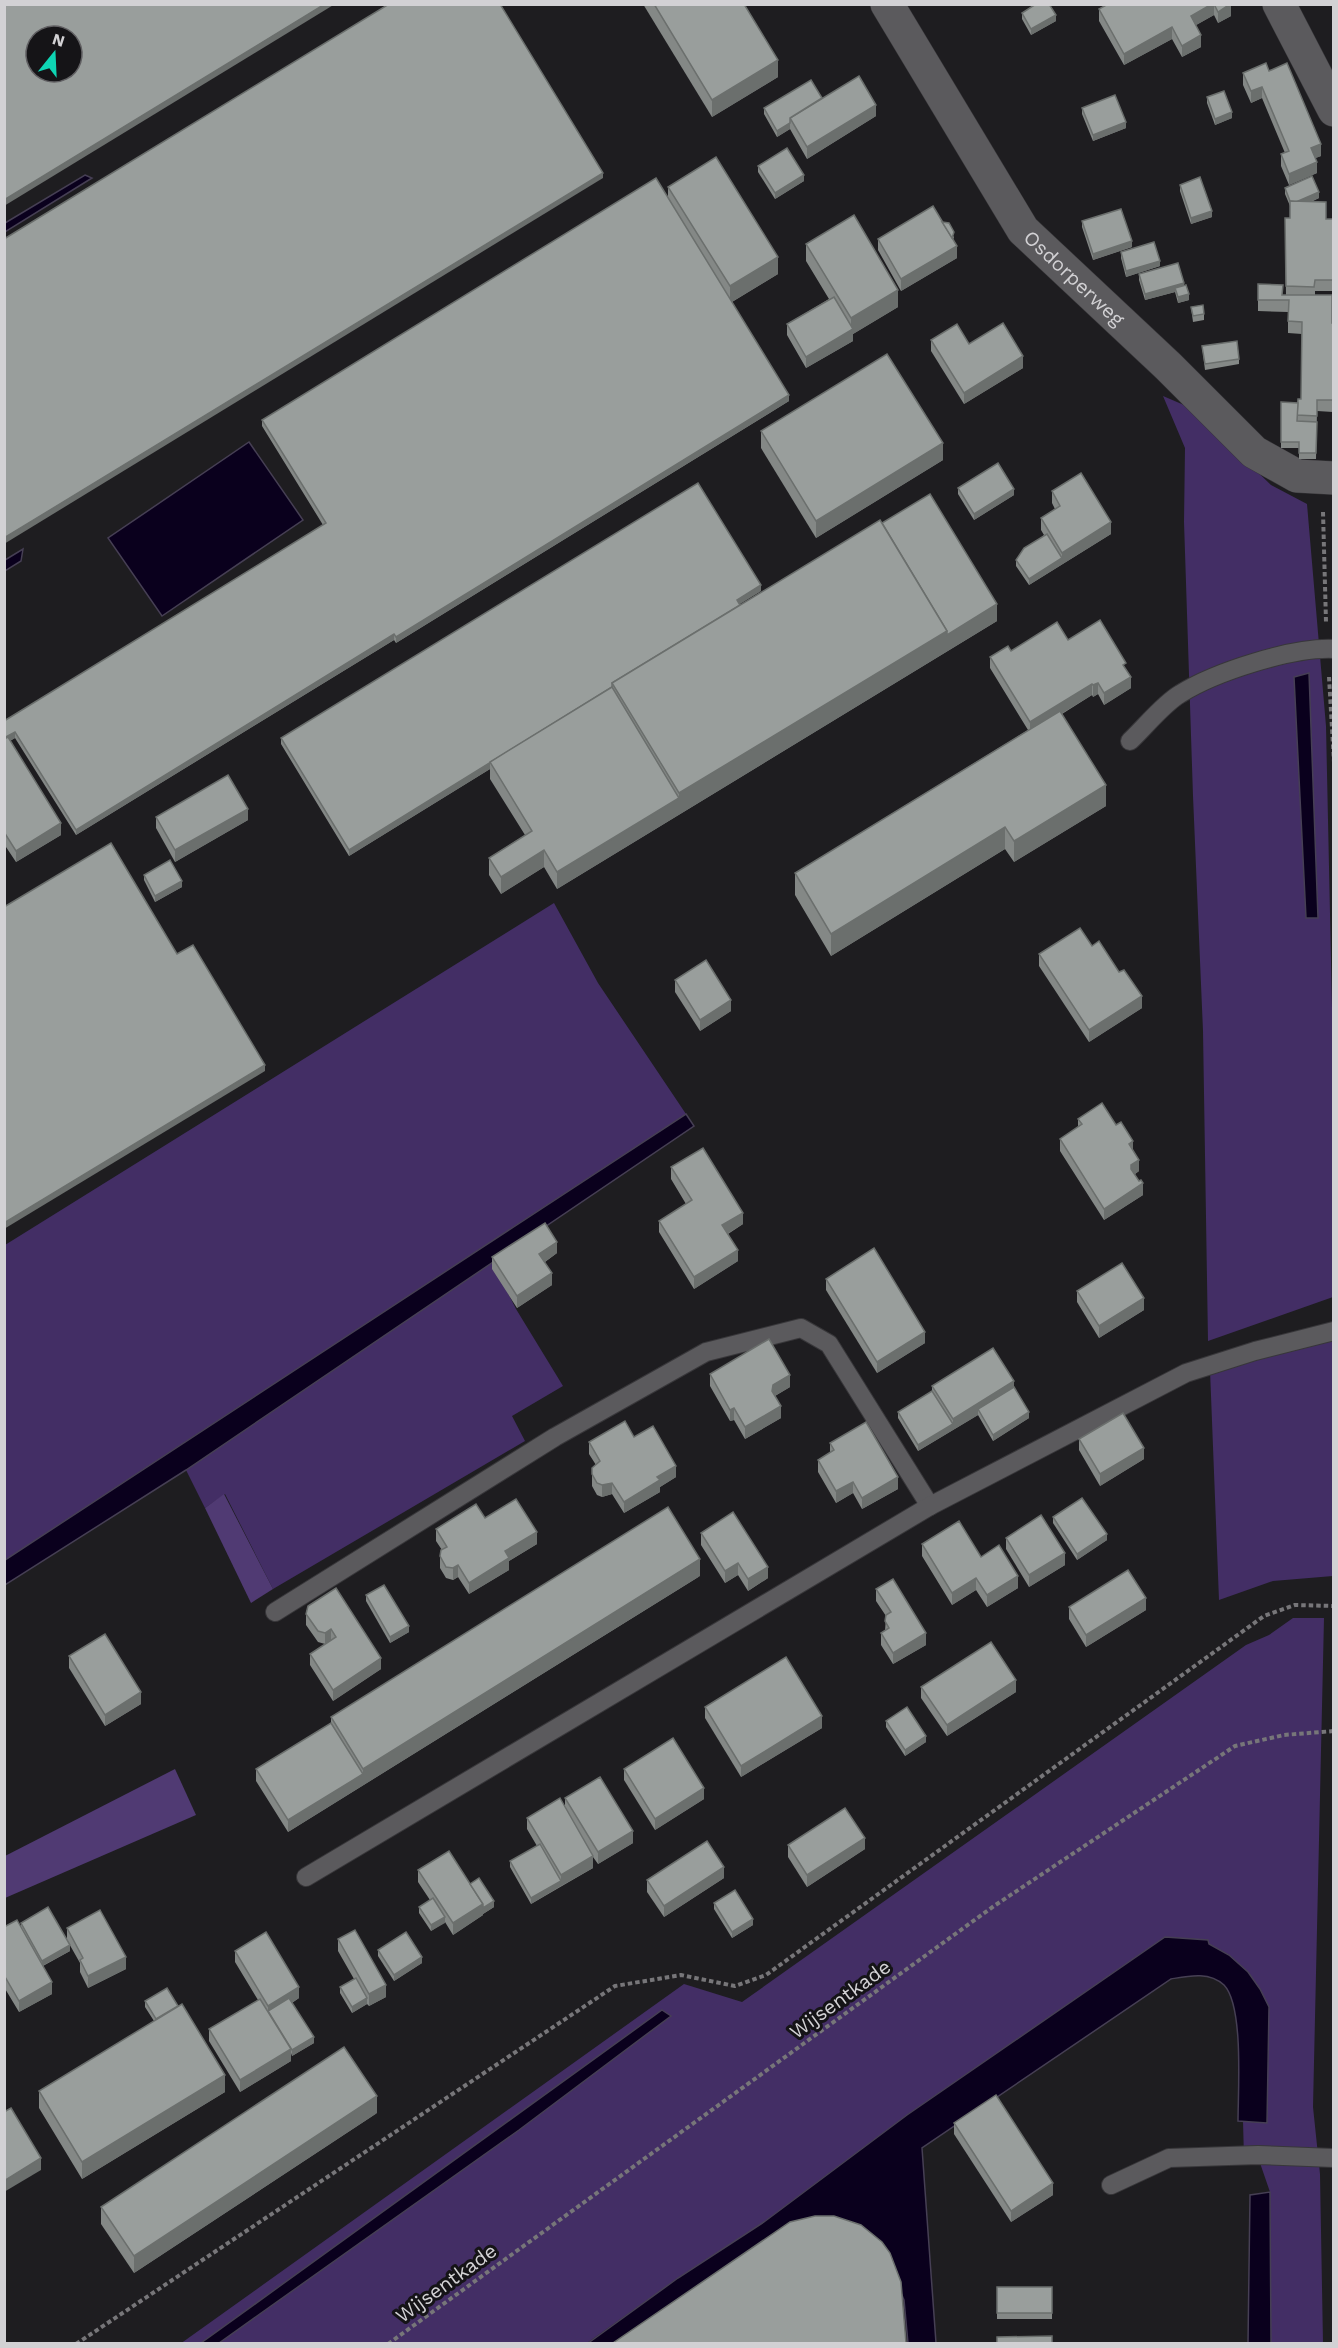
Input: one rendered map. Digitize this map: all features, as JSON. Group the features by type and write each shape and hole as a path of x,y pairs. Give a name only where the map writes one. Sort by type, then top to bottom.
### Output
{"street":[{"name":"Osdorperweg","path":"887,4 1023,230 1168,366 1254,452 1298,476 1334,478"},
{"path":"1279,4 1334,110"}],"lane":[{"path":"1130,741 1178,694 1230,669 1288,655 1334,648"},
{"path":"275,1612 555,1437 706,1352 801,1328 829,1344 930,1506"},
{"path":"306,1877 930,1506 1186,1373 1255,1351 1334,1331"},
{"path":"1111,2185 1169,2158 1258,2155 1334,2157"}],"path":[{"path":"1334,1570 1334,1691"},
{"path":"76,2343 615,1986 681,1975 735,1986 766,1975 1264,1616 1295,1605 1333,1606"},
{"name":"Wijsentkade","path":"388,2343 994,1906 1235,1746 1284,1735 1334,1731"}],"shaded area":[{"path":"85,175 92,178 5,232 5,223"},
{"path":"1163,396 1191,408 1271,485 1307,504 1326,726 1333,1054 1333,1297 1208,1341 1203,1031 1184,522 1185,448"},
{"path":"249,442 303,520 162,616 108,538"},
{"path":"23,549 21,561 5,571 5,560"},
{"path":"1309,673 1318,918 1306,918 1294,677"},
{"path":"554,903 598,983 686,1114 5,1560 5,1245"},
{"path":"686,1114 694,1126 186,1470 5,1585 5,1560"},
{"path":"492,1262 516,1309 563,1386 512,1416 525,1441 273,1589 225,1494 205,1508 186,1470"},
{"path":"1333,1336 1333,1576 1273,1581 1219,1600 1210,1370"},
{"path":"224,1494 273,1589 251,1603 205,1508"},
{"path":"1293,1618 1324,1618 1313,2107 1320,2174 1323,2343 1271,2343 1270,2192 1260,2163 1244,2158 1243,2121 1267,2123 1229,1955 1209,1944 1165,1937 907,2115 764,2222 678,2278 587,2343 180,2344 684,1984 742,2002 1246,1645 1269,1635"},
{"path":"175,1769 196,1815 5,1898 5,1856"},
{"path":"1165,1937 1208,1940 1209,1944 1229,1955 1248,1972 1260,1989 1269,2007 1267,2123 1238,2121 1237,2029 1235,2011 1224,1985 1205,1976 1171,1979 922,2148 936,2343 908,2343 904,2300 892,2272 640,2343 587,2344 678,2278 764,2222 907,2115"},
{"path":"662,2010 671,2016 519,2130 219,2343 201,2343"},
{"path":"1270,2192 1271,2343 1248,2343 1250,2195"}],"building":[{"path":"4,4 325,4 4,200"},
{"path":"389,4 500,4 603,173 4,538 4,239"},
{"path":"654,4 744,4 778,60 712,100"},
{"path":"1036,4 1049,4 1056,15 1031,29 1022,13"},
{"path":"1108,4 1212,4 1191,16 1201,35 1182,46 1172,27 1124,54 1099,9"},
{"path":"1214,4 1230,4 1218,12"},
{"path":"1266,63 1269,71 1287,63 1321,144 1311,148 1317,162 1289,174 1281,154 1289,151 1262,87 1251,91 1243,73"},
{"path":"859,76 876,105 807,147 790,118"},
{"path":"811,80 822,98 790,118 790,123 777,131 764,108"},
{"path":"1224,91 1232,112 1215,119 1207,97"},
{"path":"1115,95 1126,122 1093,135 1082,108"},
{"path":"787,148 804,175 775,193 758,166"},
{"path":"716,157 778,257 730,286 668,187"},
{"path":"1312,176 1319,192 1296,202 1290,201 1285,188"},
{"path":"1200,177 1212,211 1191,218 1180,185"},
{"path":"656,178 789,395 396,637 394,634 76,830 15,732 4,738 4,721 326,523 262,420"},
{"path":"1290,201 1326,202 1326,219 1334,219 1334,280 1315,280 1314,287 1286,286 1285,218 1290,218"},
{"path":"933,206 957,246 901,279 878,239"},
{"path":"1121,209 1132,241 1093,254 1082,221"},
{"path":"854,215 898,290 851,318 806,244"},
{"path":"942,222 949,223 954,232 952,238"},
{"path":"1154,242 1160,261 1126,271 1121,252"},
{"path":"1178,263 1184,283 1145,294 1139,274"},
{"path":"1258,284 1283,285 1282,295 1332,295 1333,400 1317,400 1317,416 1297,415 1298,399 1301,399 1302,322 1288,321 1289,300 1258,300"},
{"path":"1186,285 1189,294 1178,297 1175,288"},
{"path":"834,297 853,329 806,357 787,324"},
{"path":"1203,305 1204,314 1193,316 1191,307"},
{"path":"1003,323 1023,356 964,393 931,340 957,324 969,344"},
{"path":"1237,341 1239,359 1205,364 1202,346"},
{"path":"887,354 943,443 816,521 761,431"},
{"path":"1281,402 1298,403 1297,421 1317,422 1316,453 1299,453 1299,442 1281,442"},
{"path":"998,463 1014,489 974,514 958,488"},
{"path":"1081,473 1111,522 1062,553 1041,518 1060,506 1052,491"},
{"path":"698,483 761,585 737,600 740,605 612,683 612,687 349,850 281,738"},
{"path":"930,494 997,604 947,635 947,631 882,523"},
{"path":"880,520 947,631 679,793 612,683"},
{"path":"1047,534 1062,558 1029,579 1016,560 1024,548"},
{"path":"1100,620 1126,663 1123,665 1131,677 1104,693 1098,683 1092,684 1030,722 990,657 1008,646 1011,651 1057,622 1068,640"},
{"path":"612,687 679,798 557,872 544,850 501,877 489,858 532,831 490,762"},
{"path":"1060,711 1106,785 1014,841 1005,827 831,934 795,873"},
{"path":"8,737 61,823 16,851 4,832 4,739"},
{"path":"228,775 248,809 175,850 156,817"},
{"path":"111,843 177,954 193,945 265,1065 4,1223 4,907"},
{"path":"170,860 182,881 155,896 144,875"},
{"path":"1080,928 1092,946 1099,941 1119,972 1124,970 1142,996 1089,1030 1039,954"},
{"path":"706,960 731,1000 700,1020 675,980"},
{"path":"1102,1103 1116,1125 1121,1122 1133,1141 1129,1144 1139,1160 1131,1165 1131,1169 1143,1183 1104,1209 1060,1139 1082,1124 1078,1119"},
{"path":"703,1148 743,1213 722,1225 738,1250 694,1277 659,1221 692,1200 671,1167"},
{"path":"545,1223 557,1242 539,1254 552,1273 517,1296 492,1257"},
{"path":"874,1248 925,1332 877,1362 826,1279"},
{"path":"1122,1263 1144,1298 1099,1326 1077,1291"},
{"path":"769,1339 790,1375 773,1385 772,1391 781,1406 745,1427 734,1408 730,1410 710,1374"},
{"path":"993,1348 1014,1381 953,1419 932,1386"},
{"path":"1014,1387 1029,1412 993,1435 978,1409"},
{"path":"932,1391 953,1424 918,1445 898,1412"},
{"path":"1123,1413 1144,1448 1100,1474 1079,1439"},
{"path":"625,1421 634,1437 653,1426 676,1466 657,1477 660,1480 624,1502 612,1483 602,1485 597,1483 592,1474 592,1468 600,1461 589,1442"},
{"path":"866,1422 898,1477 862,1498 853,1482 836,1491 818,1460 834,1450 830,1443"},
{"path":"1082,1498 1107,1534 1077,1554 1053,1517"},
{"path":"516,1499 537,1532 505,1551 509,1558 469,1583 458,1565 453,1568 446,1567 440,1556 441,1550 447,1547 436,1529 476,1504 485,1518"},
{"path":"668,1507 700,1559 363,1769 331,1717"},
{"path":"733,1512 768,1567 748,1579 738,1563 725,1571 701,1533"},
{"path":"1041,1515 1065,1553 1029,1575 1006,1538"},
{"path":"959,1521 981,1557 999,1545 1018,1576 987,1595 976,1578 952,1593 922,1544"},
{"path":"1128,1570 1146,1598 1086,1635 1069,1607"},
{"path":"893,1579 926,1633 893,1653 881,1633 889,1628 885,1621 886,1615 891,1612 876,1589"},
{"path":"384,1585 409,1626 390,1637 366,1595"},
{"path":"336,1588 381,1658 333,1690 310,1654 336,1637 331,1629 325,1633 318,1631 306,1614 308,1606"},
{"path":"105,1634 141,1692 105,1715 69,1656"},
{"path":"991,1642 1016,1680 947,1725 921,1687"},
{"path":"786,1657 822,1716 741,1766 705,1707"},
{"path":"907,1707 926,1736 905,1750 886,1721"},
{"path":"331,1723 363,1774 288,1820 256,1769"},
{"path":"673,1738 704,1788 655,1819 624,1769"},
{"path":"600,1777 633,1831 598,1852 565,1798"},
{"path":"560,1798 593,1856 561,1875 527,1818"},
{"path":"845,1808 865,1838 807,1875 788,1845"},
{"path":"707,1841 724,1867 664,1906 647,1880"},
{"path":"540,1844 561,1881 531,1898 510,1861"},
{"path":"449,1851 483,1904 453,1923 418,1870"},
{"path":"479,1878 494,1901 483,1908 483,1904 470,1884"},
{"path":"735,1890 753,1919 732,1932 714,1903"},
{"path":"433,1898 445,1917 431,1925 419,1907"},
{"path":"48,1907 70,1945 42,1961 21,1923"},
{"path":"100,1910 126,1957 88,1976 80,1960 83,1958 67,1928"},
{"path":"17,1920 52,1982 19,2001 4,1975 4,1927"},
{"path":"355,1930 386,1985 369,1994 338,1939"},
{"path":"266,1932 299,1987 268,2006 235,1951"},
{"path":"406,1932 422,1957 394,1975 378,1950"},
{"path":"356,1978 367,1998 352,2007 340,1987"},
{"path":"167,1988 178,2006 156,2019 145,2001"},
{"path":"289,1998 314,2037 292,2050 268,2011"},
{"path":"260,1999 291,2049 240,2080 209,2029"},
{"path":"182,2004 225,2075 82,2162 39,2091"},
{"path":"344,2047 377,2096 134,2256 101,2207"},
{"path":"996,2095 1053,2183 1011,2211 954,2123"},
{"path":"11,2108 41,2158 4,2181 4,2112"},
{"path":"815,2216 834,2216 861,2225 882,2242 890,2253 901,2282 906,2343 613,2343 790,2222"},
{"path":"997,2287 1052,2287 1052,2313 997,2313"},
{"path":"1052,2336 1052,2343 997,2343 997,2337"}]}
